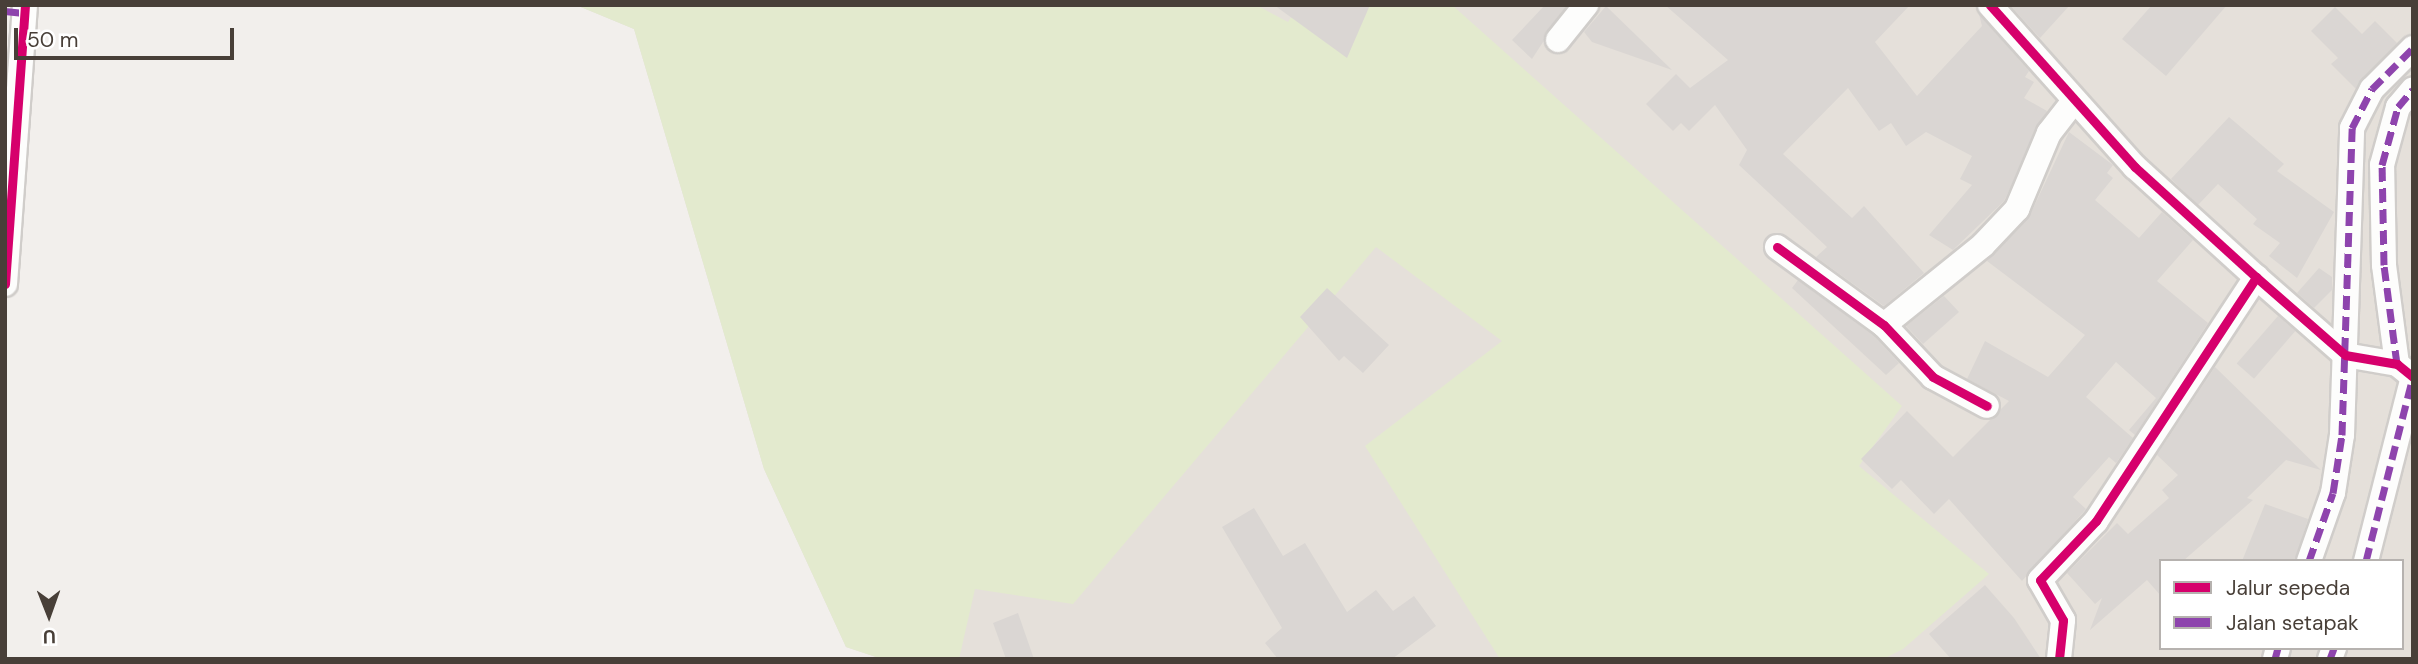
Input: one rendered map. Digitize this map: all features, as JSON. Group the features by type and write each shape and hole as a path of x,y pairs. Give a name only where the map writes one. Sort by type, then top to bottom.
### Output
{"street":[{"path":"5,284 25,5"},
{"path":"1558,40 1586,5"},
{"path":"1990,5 2135,167 2256,277 2352,356 2402,370"},
{"path":"2310,559 2333,494 2352,356 2352,128 2372,89 2413,48"},
{"path":"2366,559 2402,370 2384,265 2382,166 2398,107 2413,89"},
{"path":"1884,325 1983,245 2017,209 2049,133 2074,101"},
{"path":"1777,247 1884,325 1933,377 1987,406"},
{"path":"2059,659 2063,620 2040,580 2096,520 2256,277"}],"shaded area":[{"path":"576,5 2413,5 2413,659 882,659 846,647 764,469 634,29"}],"green space":[{"path":"576,5 1256,5 1288,22 1299,5 1452,5 1902,406 1859,466 1989,574 1903,649 1883,659 1500,659 1365,446 1502,341 1376,247 1073,604 975,589 959,659 882,659 846,647 764,469 634,29"}],"building":[{"path":"1274,5 1370,5 1347,58"},
{"path":"1545,5 1567,5 1532,59 1512,40"},
{"path":"1665,5 1910,5 1875,42 1917,96 1982,26 1979,14 2029,71 2025,77 2034,82 2024,98 2047,111 2004,201 1953,250 1929,235 1972,185 1960,179 1972,156 1926,132 1906,146 1891,123 1879,131 1848,88 1783,154 1852,218 1864,206 1924,273 1884,306 1816,257 1827,247 1739,165 1747,150 1715,105 1689,131 1681,123 1673,131 1646,104 1676,74 1690,88 1728,60"},
{"path":"2010,5 2070,5 2040,38"},
{"path":"2152,5 2227,5 2166,76 2122,39"},
{"path":"1606,6 1672,70 1592,42 1584,32"},
{"path":"2335,7 2362,34 2375,21 2397,43 2356,89 2331,64 2338,58 2311,31"},
{"path":"2229,117 2284,164 2277,171 2334,212 2297,278 2269,256 2280,243 2253,224 2257,219 2218,184 2198,205 2171,179"},
{"path":"2069,132 2113,165 2107,173 2113,178 2095,200 2139,238 2162,212 2193,240 2157,281 2208,323 2135,435 2129,430 2156,398 2116,362 2086,397 2133,438 2116,463 2109,457 2073,497 2086,509 2022,581 1949,499 1934,514 1901,480 1892,489 1861,459 1907,411 1953,457 2009,401 1967,379 1985,341 2048,377 2085,335 1987,261 2030,215"},
{"path":"2319,268 2332,277 2332,290 2314,308 2297,293"},
{"path":"1798,280 1874,336 1899,363 1886,375 1792,288"},
{"path":"1327,288 1389,345 1363,373 1344,356 1339,361 1300,317"},
{"path":"1944,296 1959,312 1923,344 1906,326"},
{"path":"2278,316 2295,331 2254,379 2237,364"},
{"path":"2215,367 2321,470 2286,460 2247,498 2253,500 2185,559 2159,559 2159,594 2147,580 2090,630 2102,598 2095,604 2067,573 2117,523 2128,534 2169,498 2162,490 2178,475 2157,455"},
{"path":"2265,504 2308,519 2296,559 2243,559"},
{"path":"1254,508 1283,556 1305,543 1347,612 1376,590 1393,611 1414,596 1436,626 1392,659 1278,659 1265,643 1282,628 1222,527"},
{"path":"1985,585 2014,618 2041,659 1951,659 1929,634"},
{"path":"1018,613 1034,659 1006,659 993,623"}],"marked path":[{"path":"5,11 24,13"},
{"path":"2310,559 2333,493 2342,435 2352,128 2372,89 2413,48"},
{"path":"2397,364 2384,265 2382,165 2398,107 2413,89"},
{"path":"2367,559 2413,377"},
{"path":"2275,659 2277,650"},
{"path":"2330,659 2333,650"}],"cycle path":[{"path":"5,284 25,5"},
{"path":"1990,5 2135,167 2256,277 2345,355 2397,364 2413,377"},
{"path":"1777,247 1884,325 1933,377 1987,406"},
{"path":"2059,659 2063,620 2040,580 2096,521 2256,277"}]}
